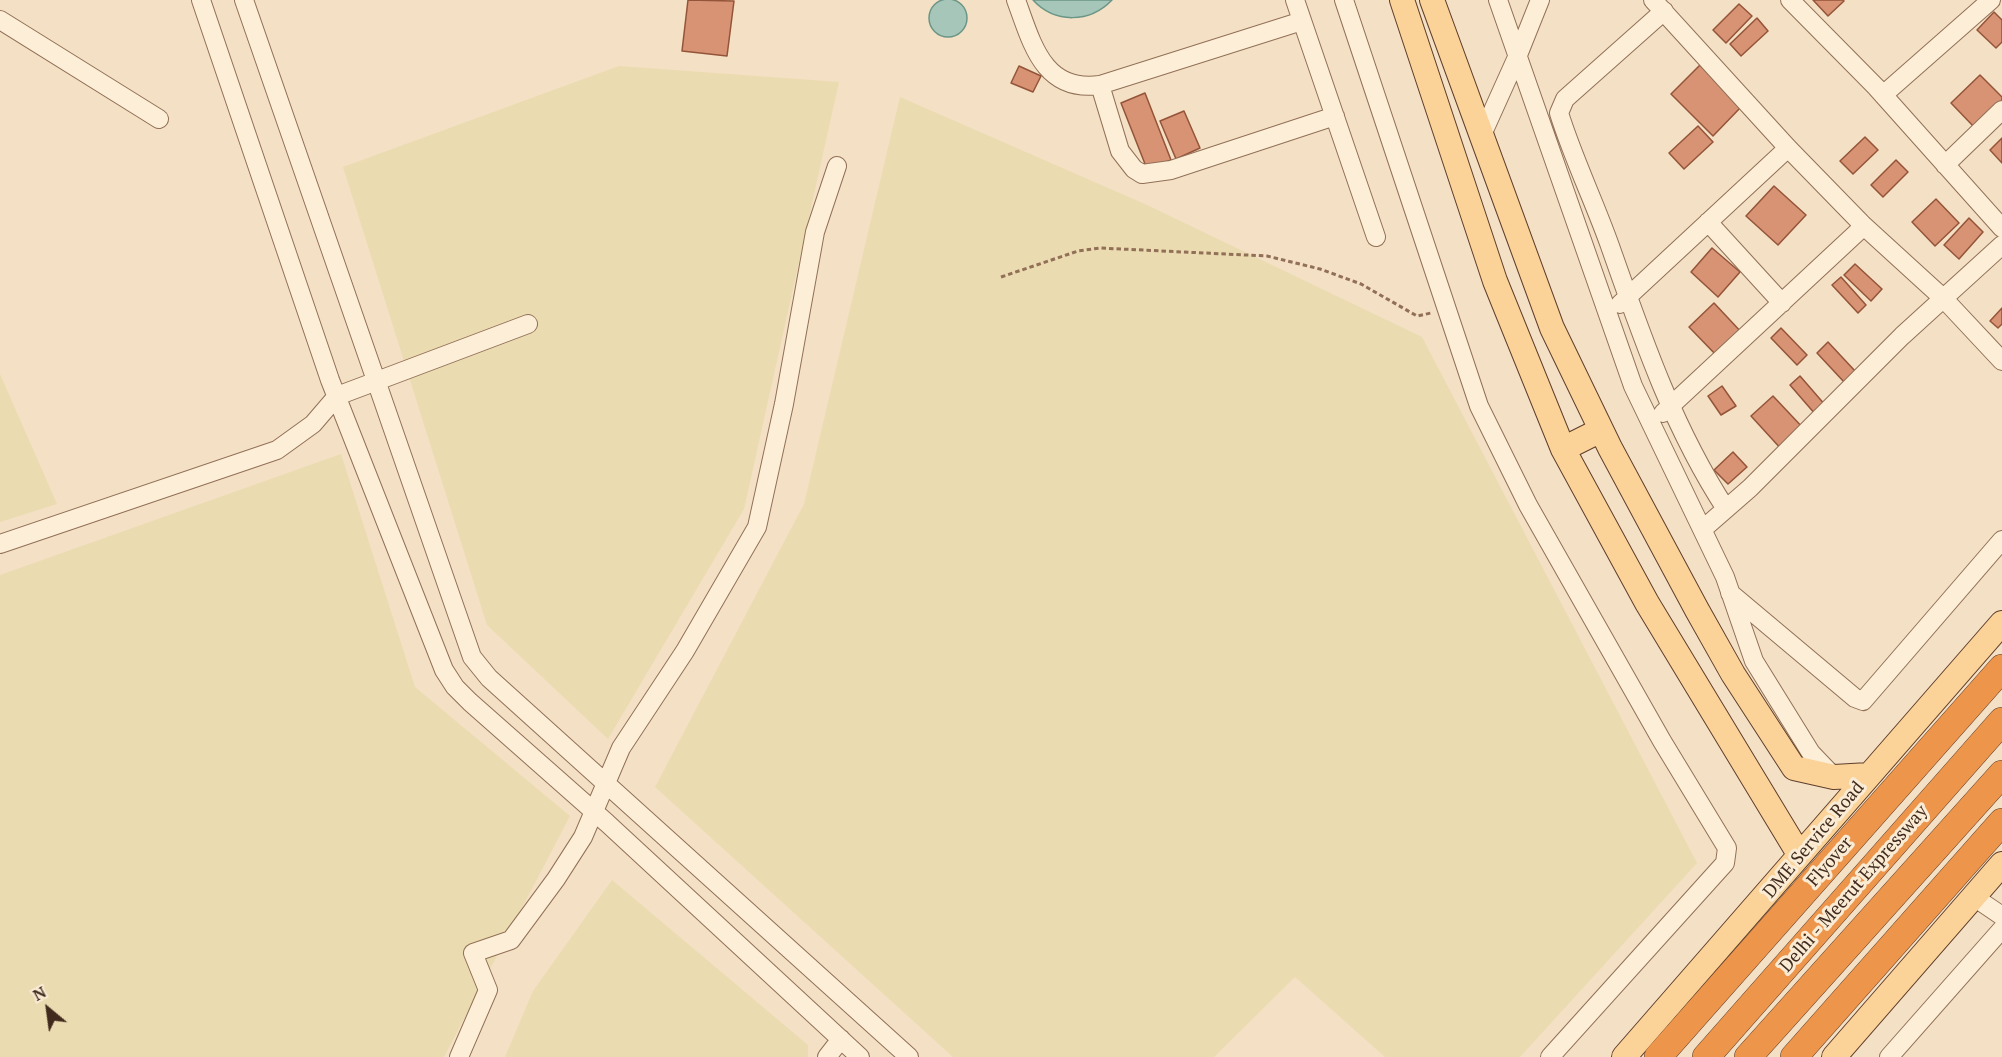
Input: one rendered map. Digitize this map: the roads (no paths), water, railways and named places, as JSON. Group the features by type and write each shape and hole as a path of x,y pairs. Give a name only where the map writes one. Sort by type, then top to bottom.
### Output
{"highway":[{"name":"Flyover","path":"1658,1057 2002,668"},
{"name":"Delhi - Meerut Expressway","path":"1706,1057 2002,721"},
{"name":"Delhi - Meerut Expressway","path":"1748,1057 2002,774"},
{"path":"1794,1057 2002,822"}],"main road":[{"path":"1402,0 1495,281 1563,449 1647,603 1799,854"},
{"path":"1432,0 1552,328 1601,430 1702,619 1777,745 1794,768 1834,777 1869,776"},
{"path":"1563,449 1601,430"},
{"name":"DME Service Road","path":"1624,1057 1773,889 1799,854 2002,623"},
{"path":"1834,1057 2002,864"}],"street":[{"path":"201,0 336,396 444,670 462,694 606,822 860,1057"},
{"path":"244,0 472,657 489,678 909,1057"},
{"path":"1016,0 1029,37 1049,71 1061,81 1077,87 1100,85 1302,21"},
{"path":"1295,0 1376,237"},
{"path":"1344,0 1479,406 1506,464 1662,741 1721,835 1728,855 1725,863 1550,1057"},
{"path":"1498,0 1518,55 1550,119 1628,296 1671,407 1689,447 1726,509"},
{"path":"1481,137 1540,0"},
{"path":"1790,0 1883,95 2002,228"},
{"path":"1883,95 1991,0"},
{"path":"1550,119 1565,99 1659,6 1788,148 1864,226 1944,299 2002,361"},
{"path":"0,20 159,119"},
{"path":"1100,85 1120,151 1134,169 1142,174 1171,170 1335,116"},
{"path":"1945,165 2002,110"},
{"path":"1550,119 1608,315 1633,386 1703,529 1754,661 1811,753 1834,777"},
{"path":"1608,315 1788,148"},
{"path":"606,822 605,783 621,748 685,651 757,527 784,404 815,232 837,166"},
{"path":"1708,222 1782,303"},
{"path":"1650,423 1671,407 1864,226"},
{"path":"1703,529 1902,336 2002,245"},
{"path":"0,544 277,450 313,424 336,396 528,324"},
{"path":"1729,592 1812,664 1863,701 2002,540"},
{"path":"459,1057 488,990 473,953 511,940 561,871 582,837 606,822"},
{"path":"1974,897 2002,916"},
{"path":"1889,1057 2002,929"},
{"path":"826,1057 841,1039"}]}
